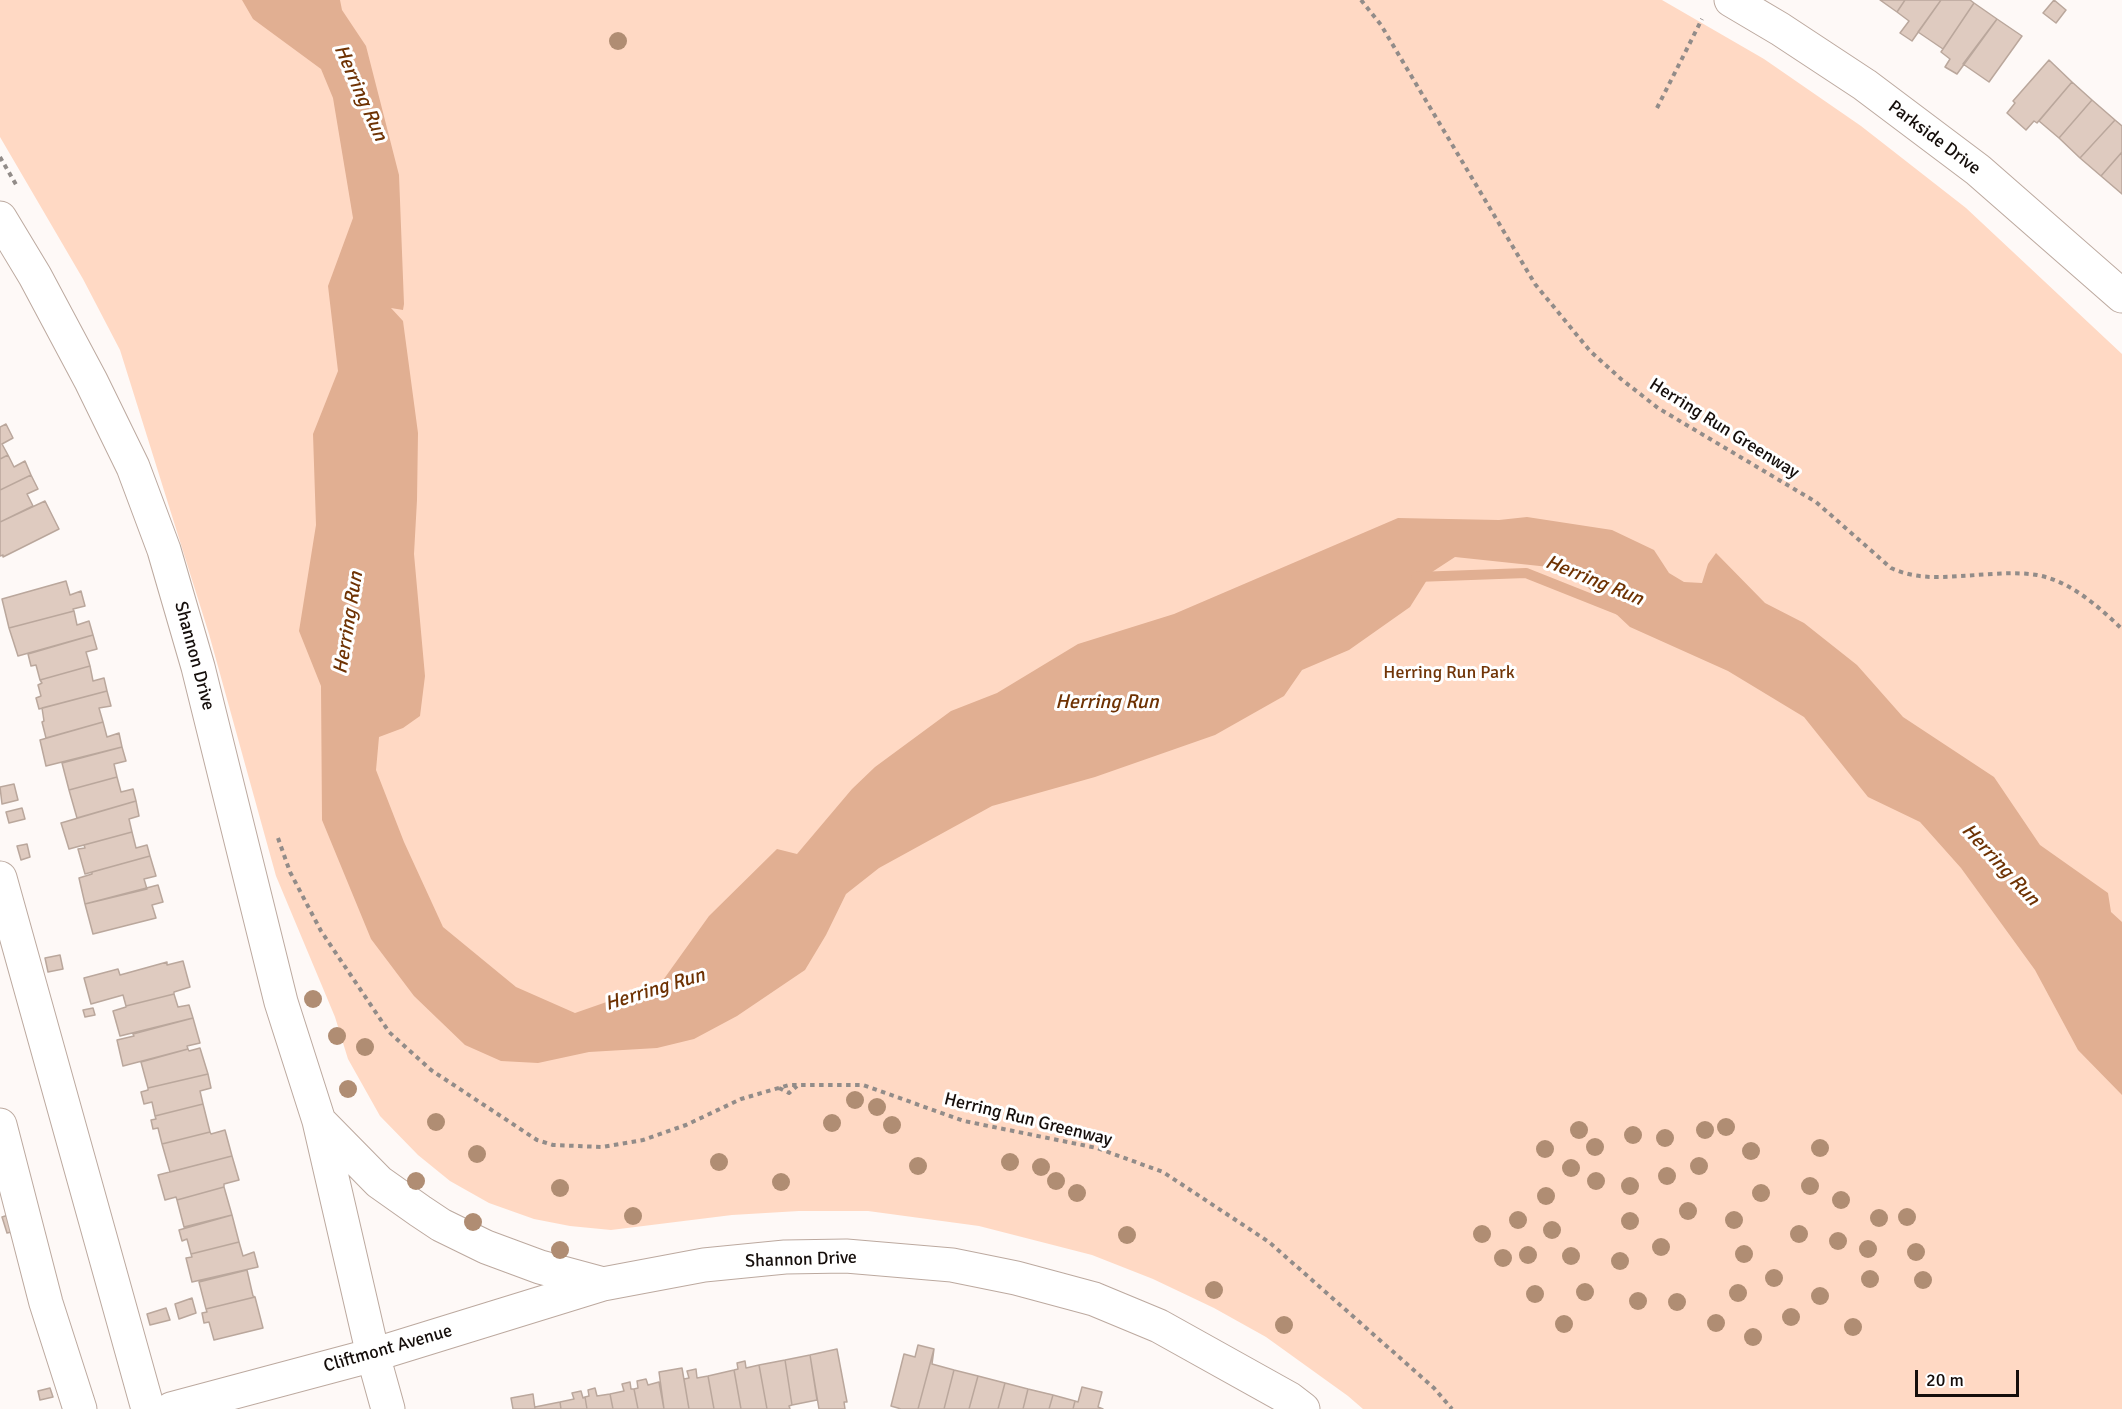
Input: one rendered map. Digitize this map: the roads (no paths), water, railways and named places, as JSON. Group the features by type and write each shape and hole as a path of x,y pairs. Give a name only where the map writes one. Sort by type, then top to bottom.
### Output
{"street":[{"name":"Parkside Drive","path":"1731,0 1865,85 1978,170 2122,296"},
{"name":"Shannon Drive","path":"0,219 35,276 95,390 133,467 164,550 198,667 281,1002 319,1120 373,1355 388,1409"},
{"path":"0,878 147,1409"},
{"name":"Shannon Drive","path":"319,1120 379,1182 441,1225 507,1256 603,1284 704,1265 784,1257 846,1256 952,1265 1016,1278 1094,1299 1159,1326 1290,1399 1303,1409"},
{"path":"0,1125 46,1303 80,1409"},
{"name":"Cliftmont Avenue","path":"171,1409 373,1355 603,1284"}],"water":[{"name":"Herring Run","path":"242,0 340,0 342,10 366,46 399,175 404,304 403,310 391,308 403,321 418,433 414,554 425,676 420,716 403,728 379,737 376,770 404,842 443,927 516,987 575,1013 661,983 709,916 777,849 797,854 852,789 875,767 951,711 997,693 1078,644 1174,614 1398,518 1499,520 1527,517 1612,530 1654,550 1669,573 1684,582 1702,583 1708,564 1716,553 1765,603 1804,623 1857,665 1903,717 1994,777 2040,845 2108,893 2111,912 2122,922 2122,1095 2078,1050 2035,970 1961,868 1920,822 1868,797 1804,717 1728,671 1630,627 1568,569 1455,557 1432,572 1410,607 1349,650 1302,670 1284,696 1215,735 1095,777 992,806 879,868 846,894 826,935 805,970 737,1016 694,1039 657,1048 589,1052 538,1063 501,1061 465,1045 414,996 371,939 322,820 321,686 299,631 316,525 313,434 338,371 328,286 353,218 333,98 321,69 253,19"}],"waterway":[{"name":"Herring Run","path":"1416,577 1526,573 1619,610"}],"park label":[{"name":"Herring Run Park","path":"1449,673"}]}
